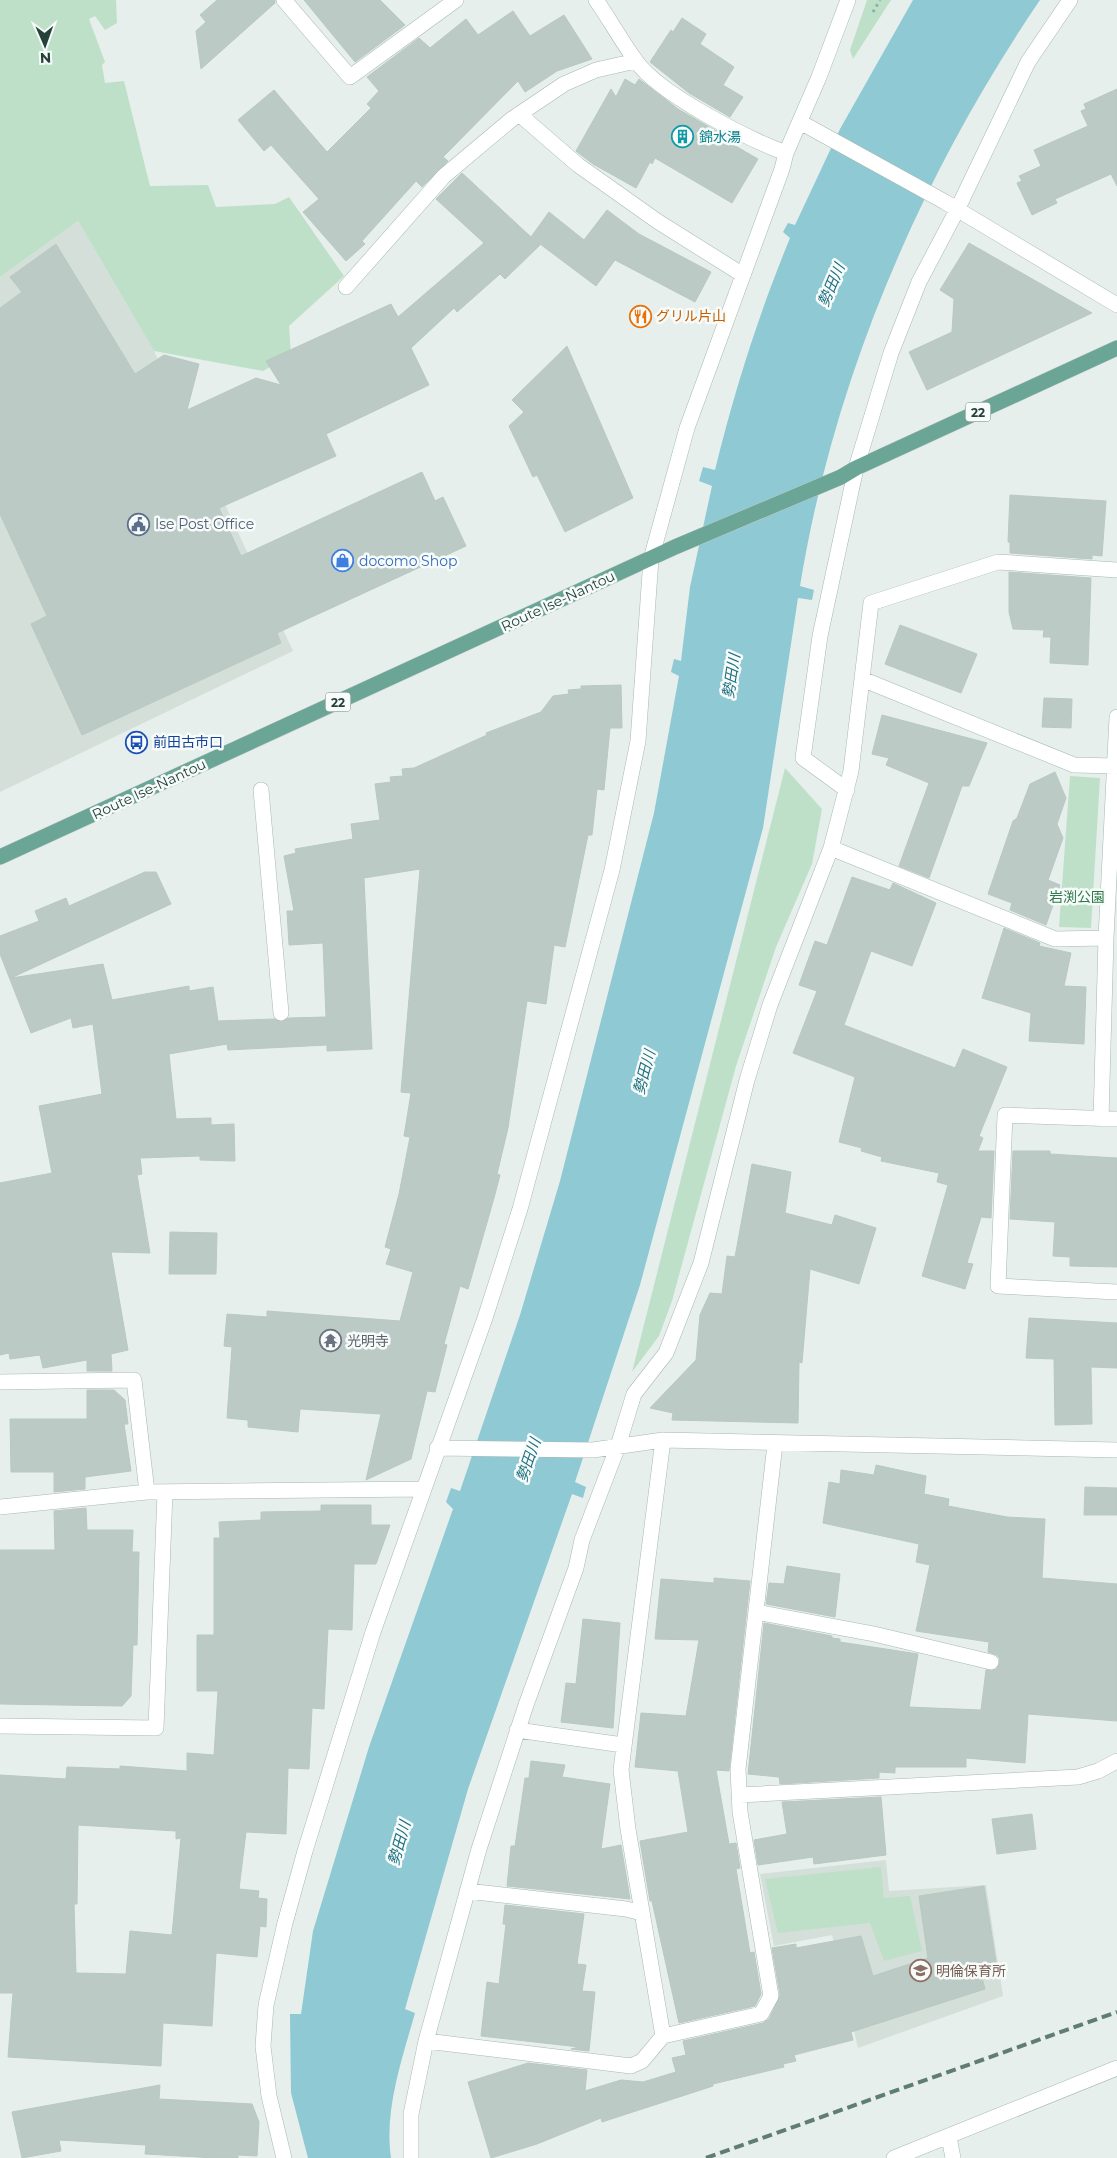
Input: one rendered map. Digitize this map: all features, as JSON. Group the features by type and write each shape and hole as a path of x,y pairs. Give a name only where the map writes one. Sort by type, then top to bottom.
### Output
{"main road":[{"name":"Route Ise-Nantou","path":"0,857 675,548 841,477 856,468 1117,348"}],"street":[{"path":"284,0 350,77 456,0"},
{"path":"596,0 636,61 654,81 686,102 765,145 786,153"},
{"path":"284,2158 269,2096 263,2046 266,2005 305,1851 373,1632 437,1448 485,1318 520,1209 612,870 638,741 651,559 687,428 782,169 786,153 848,0"},
{"path":"847,790 803,758 820,636 856,468 891,353 951,206 1028,62 1070,0"},
{"path":"346,286 444,176 519,114 572,80 596,70 636,61"},
{"path":"519,114 578,165 657,221 743,275"},
{"path":"800,122 951,206 1117,305"},
{"path":"410,2158 411,2114 426,2041 467,1891 517,1730 576,1568 582,1540 618,1446 634,1394 666,1353 700,1263 752,1061 770,1005 831,848 847,790 871,603 998,562 1117,570"},
{"path":"862,678 1074,765 1115,766"},
{"path":"1101,1119 1110,935 1117,717"},
{"path":"261,790 282,1013"},
{"path":"831,848 1056,938 1110,935"},
{"path":"1117,1119 1005,1115 998,1286 1117,1292"},
{"path":"0,1382 134,1380 147,1492"},
{"path":"437,1448 593,1450 663,1440 775,1444 1117,1450"},
{"path":"663,1440 621,1770 642,1913 663,2036"},
{"path":"426,2041 630,2066 642,2061 663,2036 761,2014 771,1996 740,1812 738,1769 775,1444"},
{"path":"0,1506 147,1492 423,1489"},
{"path":"0,1726 156,1728 165,1492"},
{"path":"756,1612 874,1634 991,1662"},
{"path":"517,1730 623,1745"},
{"path":"740,1795 1078,1777 1098,1771 1117,1761"},
{"path":"467,1891 626,1909 642,1913"},
{"path":"894,2158 1117,2068"},
{"path":"949,2137 953,2158"}],"path":[{"path":"870,18 880,0"}],"shaded area":[{"path":"78,221 154,351 293,651 0,792 0,277"},
{"name":"明倫保育所","path":"886,1860 889,1891 986,1885 1003,1996 858,2048 832,1935 774,1946 760,1874"}],"green space":[{"path":"0,0 116,0 117,23 105,30 95,16 89,19 105,62 102,65 105,83 124,81 150,186 208,185 216,207 275,204 289,197 344,276 289,326 291,355 263,371 154,351 78,221 0,277"},
{"path":"867,0 891,0 853,59 850,50"},
{"path":"785,768 822,809 812,864 776,947 736,1066 672,1301 659,1336 632,1372"},
{"name":"岩渕公園","path":"1070,776 1100,778 1091,928 1059,927"},
{"path":"881,1867 884,1898 910,1896 922,1951 884,1961 870,1923 778,1933 765,1879"}],"water":[{"name":"勢田川","path":"913,0 1040,0 997,67 957,136 921,207 888,280 860,355 835,431 815,508 800,586 814,590 812,600 798,598 763,828 640,1285 575,1482 586,1487 583,1498 572,1494 468,1789 405,2009 415,2013 392,2103 389,2140 391,2158 308,2158 291,2093 290,2014 301,2014 313,1931 369,1747 453,1509 446,1502 451,1488 460,1491 520,1315 560,1181 654,813 679,676 671,672 674,659 681,661 690,587 712,486 699,481 703,467 715,470 748,353 790,238 783,232 788,223 795,225 840,129"}],"building":[{"path":"217,0 275,0 275,3 201,69 196,31 206,22 200,15"},
{"path":"304,0 380,0 405,25 355,62"},
{"path":"513,11 530,36 564,15 592,59 557,71 525,92 518,81 443,157 448,161 422,187 416,181 362,241 365,244 346,261 303,212 319,199 271,145 264,151 238,120 274,90 327,152 371,108 367,104 379,91 367,77 419,38 430,48 466,19 478,35"},
{"path":"682,18 706,34 700,44 734,67 723,85 743,97 730,117 689,93 650,62 671,30 673,32"},
{"path":"625,79 635,85 639,79 678,109 720,133 718,136 758,159 732,203 655,158 652,164 650,162 636,188 593,164 576,151 611,89 616,97"},
{"path":"1117,89 1117,186 1111,174 1055,199 1057,203 1032,215 1017,183 1022,181 1019,176 1041,166 1034,150 1088,126 1081,111 1086,109 1084,104"},
{"path":"462,173 531,237 549,212 584,240 607,210 639,234 711,272 695,302 615,260 596,286 536,241 540,245 505,279 500,274 457,312 454,308 411,348 429,385 326,434 336,456 219,508 241,556 422,472 435,501 443,497 466,546 277,633 281,643 82,735 31,624 47,616 0,514 0,308 22,292 10,277 56,244 135,374 164,355 199,364 187,410 256,378 281,385 266,361 391,304 398,317 484,243 436,199"},
{"path":"969,243 1092,313 927,390 909,352 952,332 954,299 940,290"},
{"path":"567,346 633,498 565,532 537,475 533,477 509,426 524,412 512,400"},
{"path":"1010,495 1106,501 1102,556 1092,555 1092,559 1010,553 1010,542 1008,542"},
{"path":"1009,572 1091,578 1088,665 1050,663 1051,637 1043,637 1044,630 1013,629 1009,612"},
{"path":"900,625 977,654 961,693 885,664"},
{"path":"621,685 622,728 610,728 604,790 597,789 592,835 588,835 565,947 554,945 546,1004 527,1001 508,1128 497,1174 500,1175 468,1289 460,1286 444,1344 447,1345 435,1392 427,1391 411,1459 366,1480 381,1414 300,1409 298,1432 248,1427 248,1420 227,1418 232,1347 224,1346 227,1314 267,1317 267,1311 400,1321 413,1272 386,1264 391,1249 385,1247 399,1194 410,1137 404,1136 411,1093 401,1092 420,869 364,878 372,1049 327,1051 327,1045 228,1050 227,1044 169,1054 176,1119 211,1118 211,1125 234,1124 235,1161 200,1160 200,1156 140,1158 142,1174 137,1175 150,1253 111,1252 128,1350 111,1354 112,1371 87,1371 87,1360 43,1368 40,1355 10,1359 9,1353 0,1355 0,1183 52,1173 39,1106 102,1094 93,1024 73,1028 71,1018 31,1033 0,954 0,936 39,921 35,911 66,898 69,906 145,872 156,872 171,904 11,978 103,964 112,1000 189,986 189,991 213,987 218,1021 274,1019 281,1022 289,1018 326,1017 323,943 289,945 287,911 294,911 284,856 296,853 295,849 353,839 351,824 380,820 375,784 391,782 390,777 403,776 402,769 414,768 487,735 486,733 541,712 553,696 569,694 568,690 581,689 581,686"},
{"path":"1044,698 1072,699 1071,728 1042,727"},
{"path":"882,715 987,743 969,786 962,786 929,878 899,866 929,783 886,765 889,758 872,754"},
{"path":"1055,772 1066,798 1057,824 1063,838 1048,880 1060,885 1046,925 1010,910 1012,903 988,894 1013,821 1017,818 1030,784"},
{"path":"852,877 890,890 893,883 936,903 912,966 871,951 844,1025 955,1068 963,1049 1007,1067 979,1136 983,1138 978,1151 994,1151 991,1218 981,1217 967,1263 973,1264 965,1289 922,1276 948,1185 937,1182 939,1173 881,1161 882,1157 861,1151 862,1148 839,1142 855,1077 793,1053 817,991 799,985 815,941 827,945"},
{"path":"1004,928 1040,943 1039,946 1071,953 1064,986 1086,987 1084,1044 1029,1041 1031,1013 982,998"},
{"path":"1013,1151 1050,1151 1050,1154 1117,1158 1117,1267 1070,1266 1070,1257 1053,1256 1055,1222 1010,1219"},
{"path":"752,1164 791,1172 785,1213 832,1225 835,1215 876,1228 859,1284 810,1269 802,1363 799,1362 798,1423 672,1420 673,1413 650,1408 696,1360 700,1315 710,1293 722,1294 727,1256 735,1257"},
{"path":"170,1232 217,1233 216,1274 169,1274"},
{"path":"1029,1318 1117,1323 1117,1368 1091,1367 1092,1424 1055,1425 1054,1359 1026,1358"},
{"path":"87,1390 114,1390 125,1400 128,1424 124,1424 131,1471 85,1477 85,1489 54,1492 54,1472 11,1472 10,1419 87,1419"},
{"path":"876,1465 926,1476 924,1494 949,1499 948,1506 1007,1517 1045,1519 1042,1578 1117,1584 1117,1721 1028,1714 1025,1763 966,1758 966,1767 895,1767 895,1773 879,1772 879,1778 780,1784 779,1777 748,1774 764,1623 832,1636 832,1638 840,1639 840,1642 918,1654 909,1707 981,1710 986,1670 997,1669 1000,1659 997,1655 988,1652 989,1642 916,1631 930,1565 916,1562 919,1544 823,1523 829,1482 840,1484 841,1470 874,1475"},
{"path":"1085,1487 1117,1488 1117,1515 1084,1515"},
{"path":"321,1505 371,1505 371,1525 390,1525 376,1564 354,1564 352,1630 328,1629 324,1709 312,1708 309,1769 288,1768 286,1834 246,1832 239,1889 259,1891 258,1898 267,1899 266,1927 260,1926 257,1957 216,1953 212,2026 163,2023 161,2066 8,2057 13,1993 0,1993 0,1775 66,1779 67,1767 120,1769 120,1766 187,1771 187,1753 214,1755 218,1691 197,1691 197,1635 214,1635 214,1538 220,1538 219,1522 261,1520 261,1512 321,1511","holes":["78,1825 176,1831 176,1839 181,1838 172,1935 130,1931 126,1974 76,1973 74,1904 77,1904"]},
{"path":"86,1508 87,1530 133,1530 132,1552 139,1552 137,1645 133,1645 131,1696 122,1706 0,1704 0,1550 55,1550 54,1511"},
{"path":"787,1566 840,1574 835,1617 766,1604 769,1583 784,1584"},
{"path":"714,1578 750,1581 729,1771 716,1770 729,1844 736,1843 740,1868 736,1869 750,1953 754,1952 761,1994 755,2006 679,2023 652,1901 650,1901 640,1841 688,1832 678,1771 635,1767 641,1713 686,1716 699,1640 655,1639 661,1579 714,1583"},
{"path":"583,1619 620,1623 613,1728 561,1722 566,1683 576,1684"},
{"path":"531,1761 565,1765 562,1777 610,1784 601,1849 621,1845 630,1899 507,1886 511,1846 515,1846 525,1778 529,1778"},
{"path":"881,1797 886,1855 814,1864 813,1857 758,1865 754,1840 787,1834 782,1802"},
{"path":"1032,1814 1036,1849 997,1854 992,1819"},
{"path":"984,1886 996,1962 987,1966 988,1976 982,1978 985,1989 851,2032 853,2040 794,2055 796,2061 783,2064 784,2067 713,2084 713,2086 602,2122 601,2118 537,2144 491,2158 468,2082 528,2063 587,2070 585,2091 621,2080 643,2082 676,2072 672,2058 686,2055 683,2041 763,2023 769,2019 780,1995 772,1948 796,1944 796,1948 861,1936 873,1976 928,1958 919,1896"},
{"path":"505,1905 584,1914 577,1964 586,1965 582,1991 595,1992 589,2051 571,2049 579,2047 481,2036 487,1982 499,1984 506,1924 503,1924"},
{"path":"160,2085 159,2099 252,2104 259,2122 257,2156 238,2155 238,2158 215,2158 145,2154 146,2145 59,2140 61,2151 22,2158 12,2112"}],"railway":[{"path":"706,2158 1117,2012"}],"place":[{"name":"錦水湯","path":"683,137"},
{"name":"グリル片山","path":"640,316"},
{"name":"Ise Post Office","path":"139,524"},
{"name":"docomo Shop","path":"343,561"},
{"name":"前田古市口","path":"137,742"},
{"name":"光明寺","path":"331,1341"},
{"name":"明倫保育所","path":"920,1971"}]}
